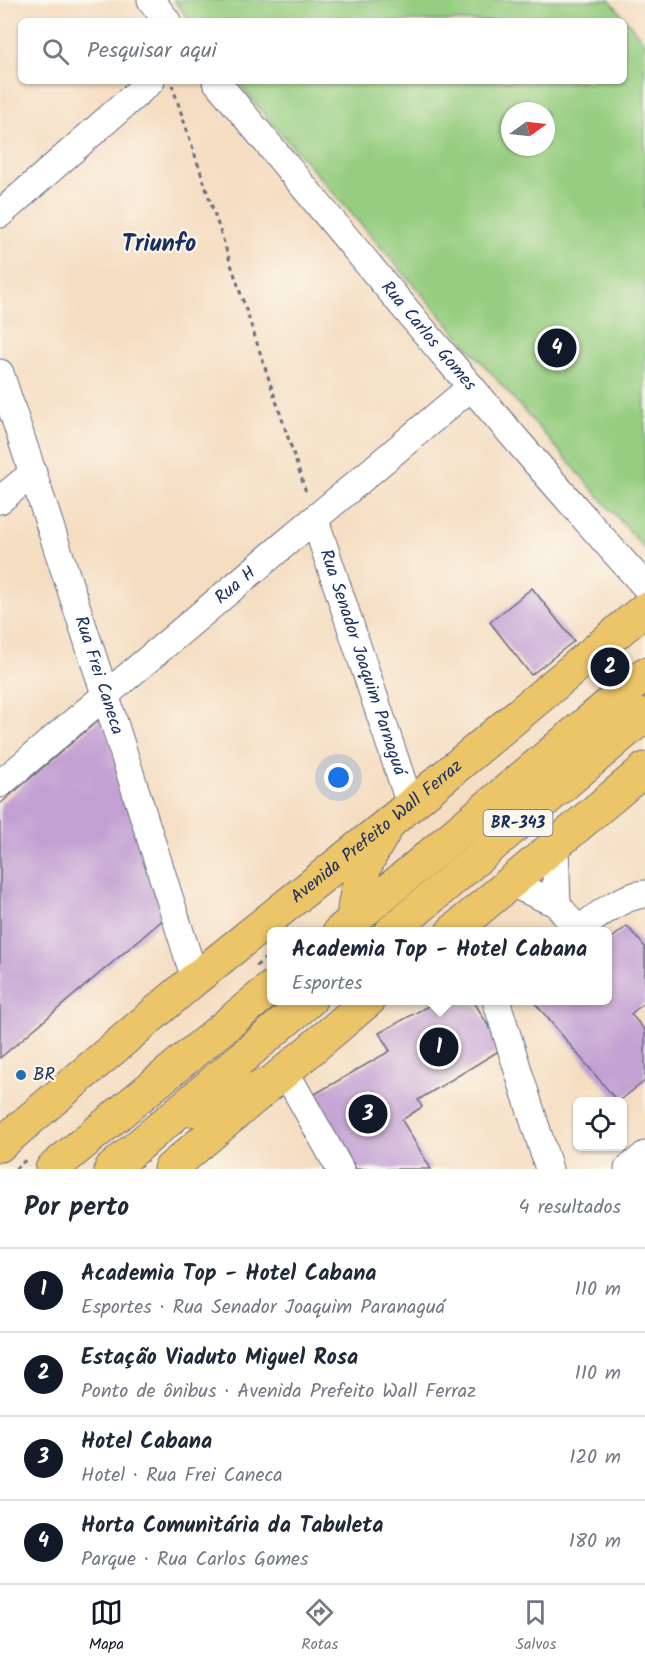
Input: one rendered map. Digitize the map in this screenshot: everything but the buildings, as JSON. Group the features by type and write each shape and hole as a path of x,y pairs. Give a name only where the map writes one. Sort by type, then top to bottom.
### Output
{"main road":[{"name":"Avenida Prefeito Wall Ferraz","path":"0,1146 195,979 400,813 645,609"},
{"path":"346,926 645,674"},
{"name":"BR-343","path":"397,927 645,715"},
{"path":"465,927 511,883 645,769"},
{"path":"346,926 358,881 371,853 400,813"},
{"path":"52,1169 267,991"},
{"path":"111,1169 304,1005"},
{"path":"170,1169 363,1005"},
{"path":"175,1115 277,1078"}],"street":[{"path":"151,0 165,18"},
{"path":"0,214 148,84"},
{"name":"Rua Carlos Gomes","path":"218,84 555,486 645,586"},
{"name":"Rua Frei Caneca","path":"0,373 195,979"},
{"name":"Rua H","path":"0,784 471,387"},
{"path":"0,500 33,473"},
{"name":"Rua Senador Joaquim Parnaguá","path":"315,520 400,813"},
{"path":"555,846 557,904"},
{"path":"511,883 557,904 573,927"},
{"path":"582,927 622,901 634,895 645,894"},
{"path":"498,1005 549,1169"},
{"path":"277,1078 340,1169"},
{"path":"628,1169 645,1155"}],"path":[{"path":"172,84 315,520"}],"green space":[{"path":"174,0 610,0 625,18 188,18"},
{"path":"627,21 645,43 645,549 239,84 627,84"}],"place":[{"name":"Horta Comunitária da Tabuleta","path":"557,348"},
{"name":"Estação Viaduto Miguel Rosa","path":"610,667"},
{"name":"Academia Top - Hotel Cabana","path":"439,1047"},
{"name":"BR","path":"21,1075"},
{"name":"Hotel Cabana","path":"368,1114"}],"district":[{"name":"Triunfo","path":"159,244"}]}
